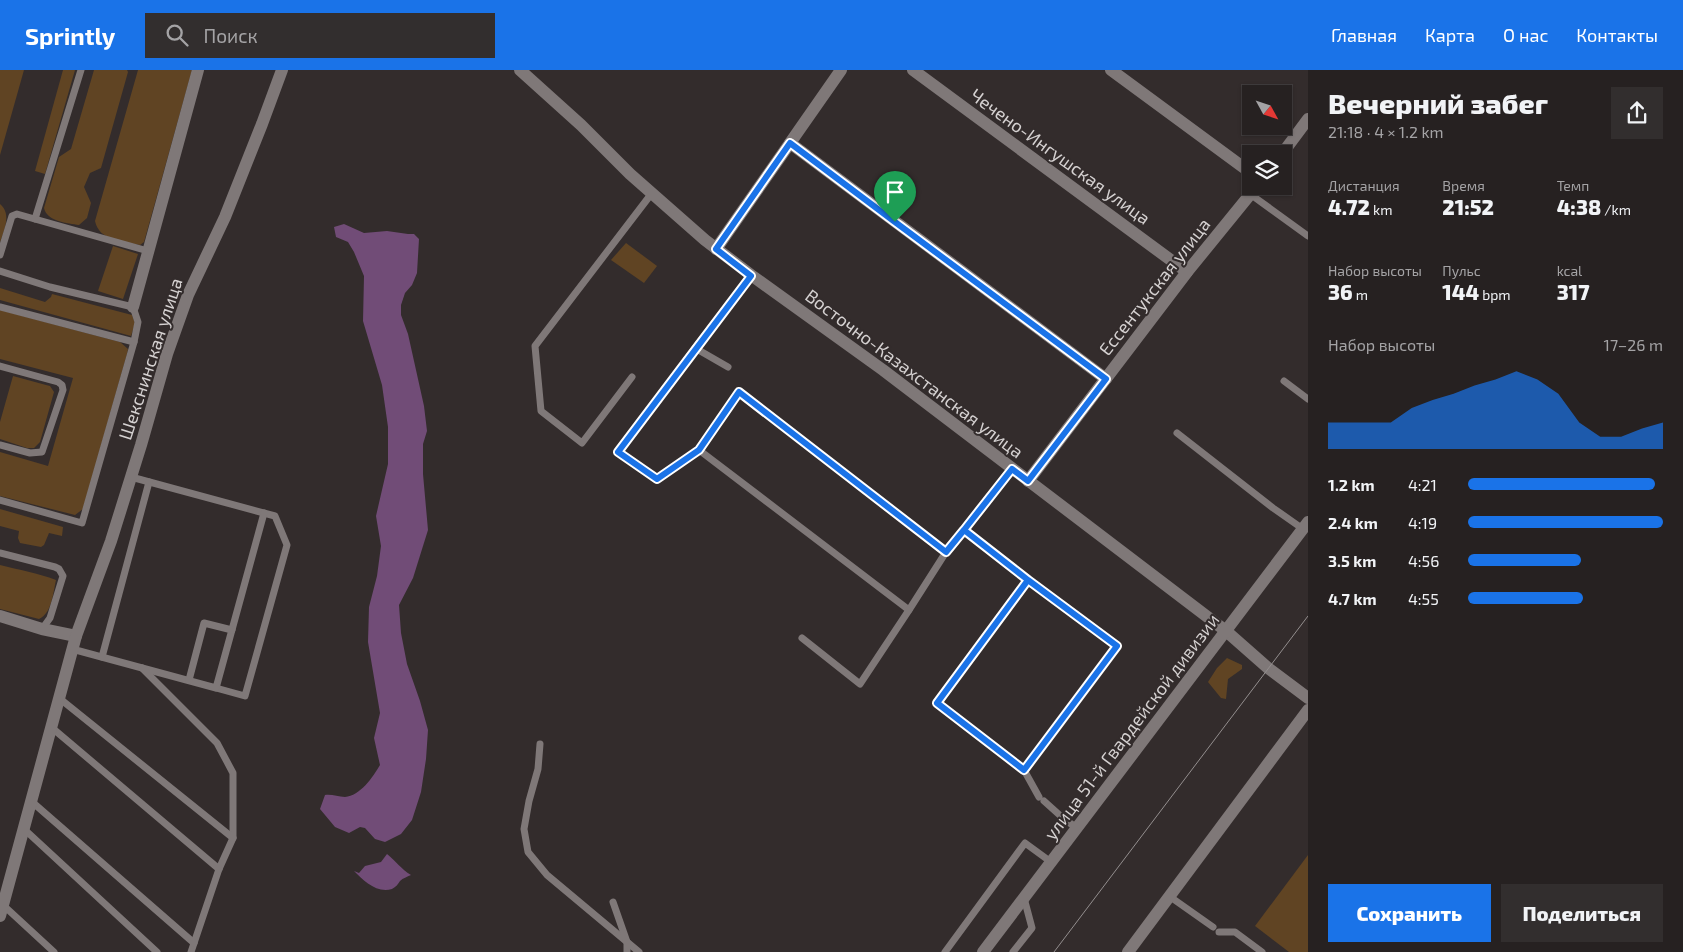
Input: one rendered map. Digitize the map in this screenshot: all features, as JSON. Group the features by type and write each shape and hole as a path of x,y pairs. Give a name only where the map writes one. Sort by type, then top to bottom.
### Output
{"street":[{"name":"Шекснинская улица","path":"133,307 198,70"},
{"name":"Шекснинская улица","path":"2,911 72,649 96,585 131,477 167,354 188,295 225,217 282,70"},
{"name":"Восточно-Казахстанская улица","path":"520,70 581,125 630,174 716,249 883,370 1226,631 1268,668 1308,698"},
{"path":"716,249 841,70"},
{"name":"Чечено-Ингушская улица","path":"913,70 1187,272"},
{"path":"1111,70 1242,166"},
{"path":"1289,145 1308,119"},
{"path":"790,143 1106,379"},
{"name":"Ессентукская улица","path":"1028,481 1187,272 1249,195"},
{"name":"улица 51-й Гвардейской дивизии","path":"983,952 1305,526"},
{"path":"0,616 76,636"},
{"path":"1128,952 1308,710"}],"lane":[{"path":"35,219 80,70"},
{"path":"632,377 582,443 541,411 535,346 652,193"},
{"path":"1259,195 1308,236"},
{"path":"0,256 12,216 17,214 148,251"},
{"path":"0,270 50,287 133,307"},
{"path":"751,276 618,452 657,479 699,450 739,392 946,552"},
{"path":"0,307 134,342"},
{"name":"Шекснинская улица","path":"0,500 82,523 134,342 138,322 133,307"},
{"path":"695,348 728,367"},
{"path":"0,366 58,382 62,385 42,452 30,453 0,445"},
{"path":"1284,381 1308,399"},
{"path":"1177,433 1273,508 1305,526"},
{"path":"699,450 909,610"},
{"path":"802,638 860,684 946,552 1012,469"},
{"path":"72,649 246,696 287,545 275,516 131,477"},
{"path":"102,657 149,482"},
{"path":"216,688 264,513"},
{"path":"964,530 1117,646 1024,770"},
{"path":"0,553 55,567 62,573 50,618 42,628"},
{"path":"1028,580 937,703 1024,770 1041,799 1077,828"},
{"path":"189,680 204,623 232,630"},
{"path":"142,668 217,743 233,773 233,838 219,869 191,952"},
{"path":"59,698 233,838"},
{"path":"51,727 219,869"},
{"path":"540,744 538,768 524,829 528,852 547,875 639,952"},
{"path":"32,800 194,943"},
{"path":"24,829 157,952"},
{"path":"944,952 1025,843 1051,862"},
{"path":"1169,896 1216,929 1235,932 1262,952"},
{"path":"1013,952 1032,928 1024,898"},
{"path":"613,902 627,942 627,952"},
{"path":"2,911 54,952"}],"shaded area":[{"path":"0,70 24,70 0,155"},
{"path":"63,70 75,70 45,174 35,171"},
{"path":"94,70 127,70 128,72 101,168 90,173 84,187 91,203 87,218 79,225 53,219 46,213 44,208 59,157 71,149"},
{"path":"138,70 192,70 144,242 140,245 119,241 101,233 95,221"},
{"path":"0,204 6,212 6,217 0,243"},
{"path":"344,224 364,233 387,231 414,234 419,239 417,273 412,285 405,293 401,305 401,315 408,334 424,406 427,431 423,444 423,474 428,530 413,578 399,605 401,633 407,664 428,730 421,792 412,820 401,834 385,842 375,839 365,828 360,827 349,833 335,827 320,809 325,795 345,797 361,790 380,765 374,738 380,713 368,642 369,607 377,576 381,546 376,516 388,464 388,427 382,385 363,321 364,276 348,242 336,237 334,227"},
{"path":"626,243 657,266 644,283 611,260"},
{"path":"113,246 138,254 123,299 98,291"},
{"path":"0,288 45,302 52,294 132,315 135,323 131,336 0,300"},
{"path":"0,310 120,342 128,349 83,509 75,515 0,496 0,452 48,466 73,378 0,359"},
{"path":"13,376 50,386 54,392 40,442 34,448 27,448 0,439 0,422"},
{"path":"0,509 63,527 62,536 49,533 44,545 41,547 20,543 18,538 19,531 0,526"},
{"path":"0,565 56,580 51,602 43,616 39,619 0,609"},
{"path":"1227,658 1242,665 1242,669 1228,679 1226,699 1221,698 1208,682 1217,668"},
{"path":"387,854 411,875 401,880 392,889 381,890 376,888 354,871 359,873 365,866 381,862"},
{"path":"1308,855 1308,952 1289,952 1255,926"}],"tram line":[{"path":"1054,952 1308,616"}],"route":[{"path":"895,222 790,143 716,249 751,276 618,452 657,479 699,450 739,392 946,552 964,530 1028,580 937,703 1024,770 1117,646 964,530 1012,469 1028,481 1106,379 895,222"}]}
